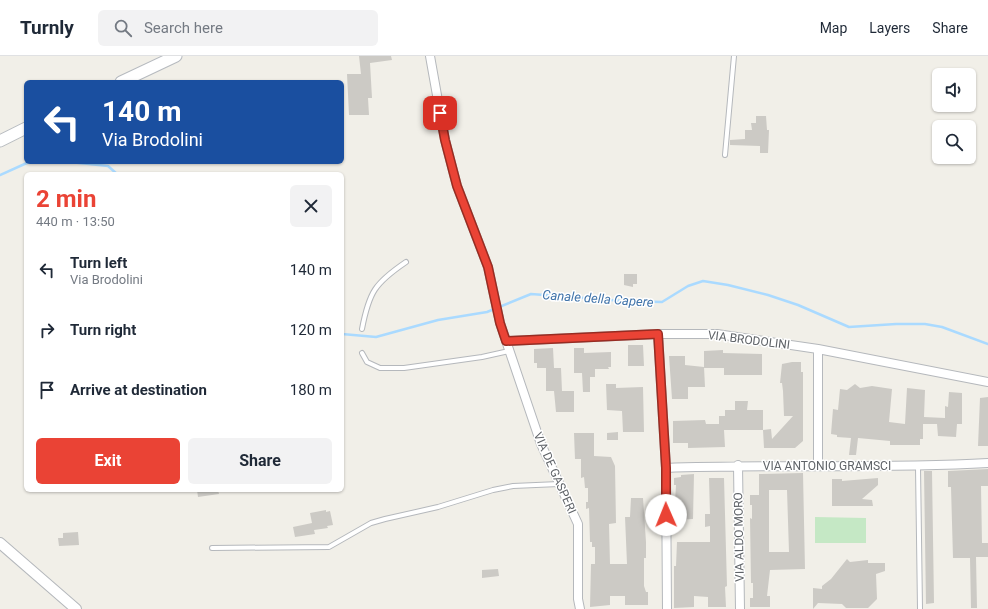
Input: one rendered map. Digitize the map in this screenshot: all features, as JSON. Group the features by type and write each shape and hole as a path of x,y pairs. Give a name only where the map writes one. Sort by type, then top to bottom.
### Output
{"main road":[{"path":"125,80 176,56"},
{"path":"0,141 24,129"}],"street":[{"name":"VIA DE GASPERI","path":"430,56 445,140 457,186 488,267 500,323 541,444 578,524 578,599 580,609"},
{"name":"VIA BRODOLINI","path":"506,341 658,334 717,334 818,349 988,382"},
{"path":"658,334 666,468 668,609"},
{"path":"818,349 818,466"},
{"name":"VIA ANTONIO GRAMSCI","path":"666,468 738,465 918,466 988,462"},
{"name":"VIA ALDO MORO","path":"738,465 740,609"},
{"path":"0,543 76,609"}],"lane":[{"path":"725,155 734,56"},
{"path":"362,329 366,306 376,287 387,275 406,262"},
{"path":"362,353 367,362 380,368 404,368 482,357 510,351"},
{"path":"918,466 920,609"},
{"path":"212,548 329,547 371,524 385,519 438,507 494,490 513,486 559,484"}],"green space":[{"path":"815,517 866,518 866,543 815,543"}],"building":[{"path":"359,56 391,56 392,60 370,63 372,98 368,98 369,115 349,115 347,74 361,74"},
{"path":"756,116 766,116 767,130 769,130 768,153 760,153 760,146 730,145 730,140 745,139 745,130 752,130 751,123 756,123"},
{"path":"624,274 637,274 637,284 633,284 633,287 624,285"},
{"path":"628,345 643,345 644,366 628,366"},
{"path":"553,348 554,368 561,368 562,391 574,391 574,412 556,412 554,391 546,391 546,368 537,368 537,363 534,363 534,349"},
{"path":"574,348 584,348 584,353 611,352 611,367 608,367 609,369 595,369 595,377 590,377 590,392 583,392 582,373 574,373"},
{"path":"723,350 723,353 762,354 762,375 724,375 724,368 704,368 704,351"},
{"path":"669,356 685,356 685,365 704,367 705,387 688,387 688,399 672,399"},
{"path":"801,362 801,372 803,372 803,441 795,448 764,448 763,430 771,429 772,439 793,416 784,416 783,391 782,383 780,383 782,364"},
{"path":"606,384 616,384 616,388 643,387 644,432 623,432 622,411 607,410"},
{"path":"855,384 860,388 872,386 892,389 889,422 905,424 907,388 925,390 924,417 945,418 945,406 948,407 949,392 962,393 962,424 957,424 956,437 938,436 937,424 923,424 923,439 920,439 920,445 890,445 890,441 858,438 856,455 849,455 851,438 837,437 837,435 831,434 833,409 838,410 840,389 847,390"},
{"path":"988,397 988,446 978,446 980,398"},
{"path":"735,401 748,401 747,410 763,410 763,430 724,430 725,447 688,448 688,443 673,443 673,421 705,420 706,424 719,424 719,416 725,416 725,410 735,410"},
{"path":"618,432 618,440 607,440 607,433"},
{"path":"574,433 594,433 594,456 611,457 615,466 616,523 609,524 610,564 627,564 625,517 630,517 631,498 643,498 646,542 646,558 644,558 644,586 646,592 648,592 648,605 625,605 625,596 610,596 610,605 590,607 591,564 595,564 595,547 592,547 592,542 590,542 589,508 586,509 586,502 588,502 588,488 585,488 584,477 581,478 581,459 575,459"},
{"path":"988,469 988,486 981,486 982,543 988,543 988,557 976,557 977,608 971,608 970,558 953,558 951,487 948,487 948,471"},
{"path":"924,471 932,471 934,603 926,604"},
{"path":"803,473 805,569 770,570 767,596 770,596 770,607 750,607 750,598 753,598 753,583 751,583 750,518 752,519 752,505 750,505 750,495 759,495 759,474","holes":["769,490 787,490 789,552 769,552"]},
{"path":"694,474 693,519 674,520 676,485 674,485 674,478 681,477 681,475"},
{"path":"709,478 724,478 727,586 725,587 726,607 708,607 708,597 694,596 694,607 674,608 674,566 676,566 677,542 710,542 710,526 705,527 705,514 710,514"},
{"path":"878,478 878,485 862,499 872,500 873,506 832,506 832,479 842,479 842,481"},
{"path":"197,492 218,492 219,494 198,497"},
{"path":"326,510 326,512 330,511 333,525 327,526 328,528 314,530 315,534 295,537 293,527 312,523 310,513"},
{"path":"78,532 79,545 59,546 58,538 63,538 63,533"},
{"path":"847,559 850,562 868,560 868,563 885,563 885,571 876,574 877,599 868,608 846,608 842,604 818,603 813,609 813,588 822,589 822,586 831,579"},
{"path":"498,569 499,576 482,578 482,570"}],"waterway":[{"name":"Canale della Capere","path":"0,175 25,164"},
{"name":"Canale della Capere","path":"89,164 108,166 115,172"},
{"name":"Canale della Capere","path":"344,334 376,337 438,320 487,312 531,294 624,301 662,302 688,286 703,281 728,285 768,295 798,305 849,327 925,324 942,327 988,344"}],"route":[{"path":"440,113 445,140 457,186 478,236 488,267 500,323 506,341 658,334 666,468 666,515"}]}
